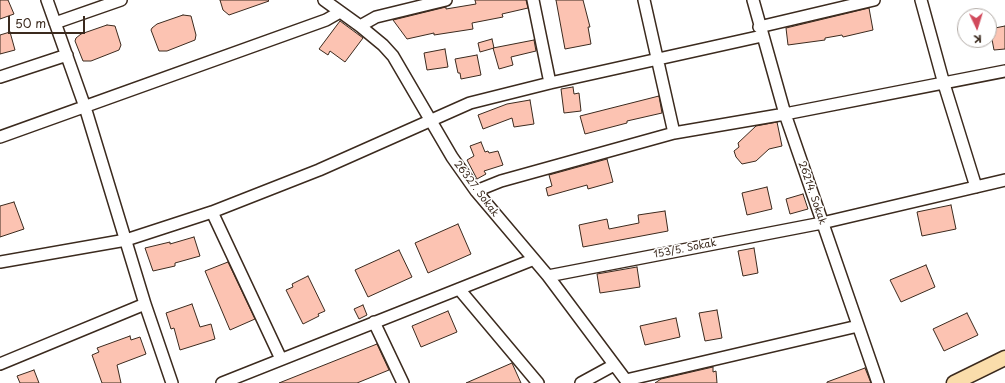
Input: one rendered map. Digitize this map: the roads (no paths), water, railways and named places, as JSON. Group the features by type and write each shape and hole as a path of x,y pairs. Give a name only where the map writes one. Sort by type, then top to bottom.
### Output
{"main road":[{"path":"954,383 1005,358"}],"street":[{"path":"47,0 85,106 145,304 172,383"},
{"path":"55,23 121,0"},
{"name":"26327. Sokak","path":"324,0 360,26 393,56 429,120 452,157 476,191 532,260 548,276 627,381"},
{"path":"360,26 376,17 446,0"},
{"path":"533,0 550,83"},
{"path":"644,0 674,133"},
{"name":"26214. Sokak","path":"752,0 784,114 878,383"},
{"path":"0,262 126,240 212,212 319,170 470,103 550,83 658,59 874,0"},
{"path":"921,0 944,84 976,187"},
{"path":"0,137 326,20 340,12"},
{"path":"0,77 67,55"},
{"path":"476,191 501,181 674,133 784,114 1005,71"},
{"name":"153/5. Sokak","path":"548,276 822,222 1005,180"},
{"path":"212,212 281,359"},
{"path":"222,383 245,378 281,359 532,260"},
{"path":"459,288 538,383"},
{"path":"0,364 145,304"},
{"path":"374,322 403,383"},
{"path":"627,381 858,326"},
{"path":"581,383 614,364"}]}
